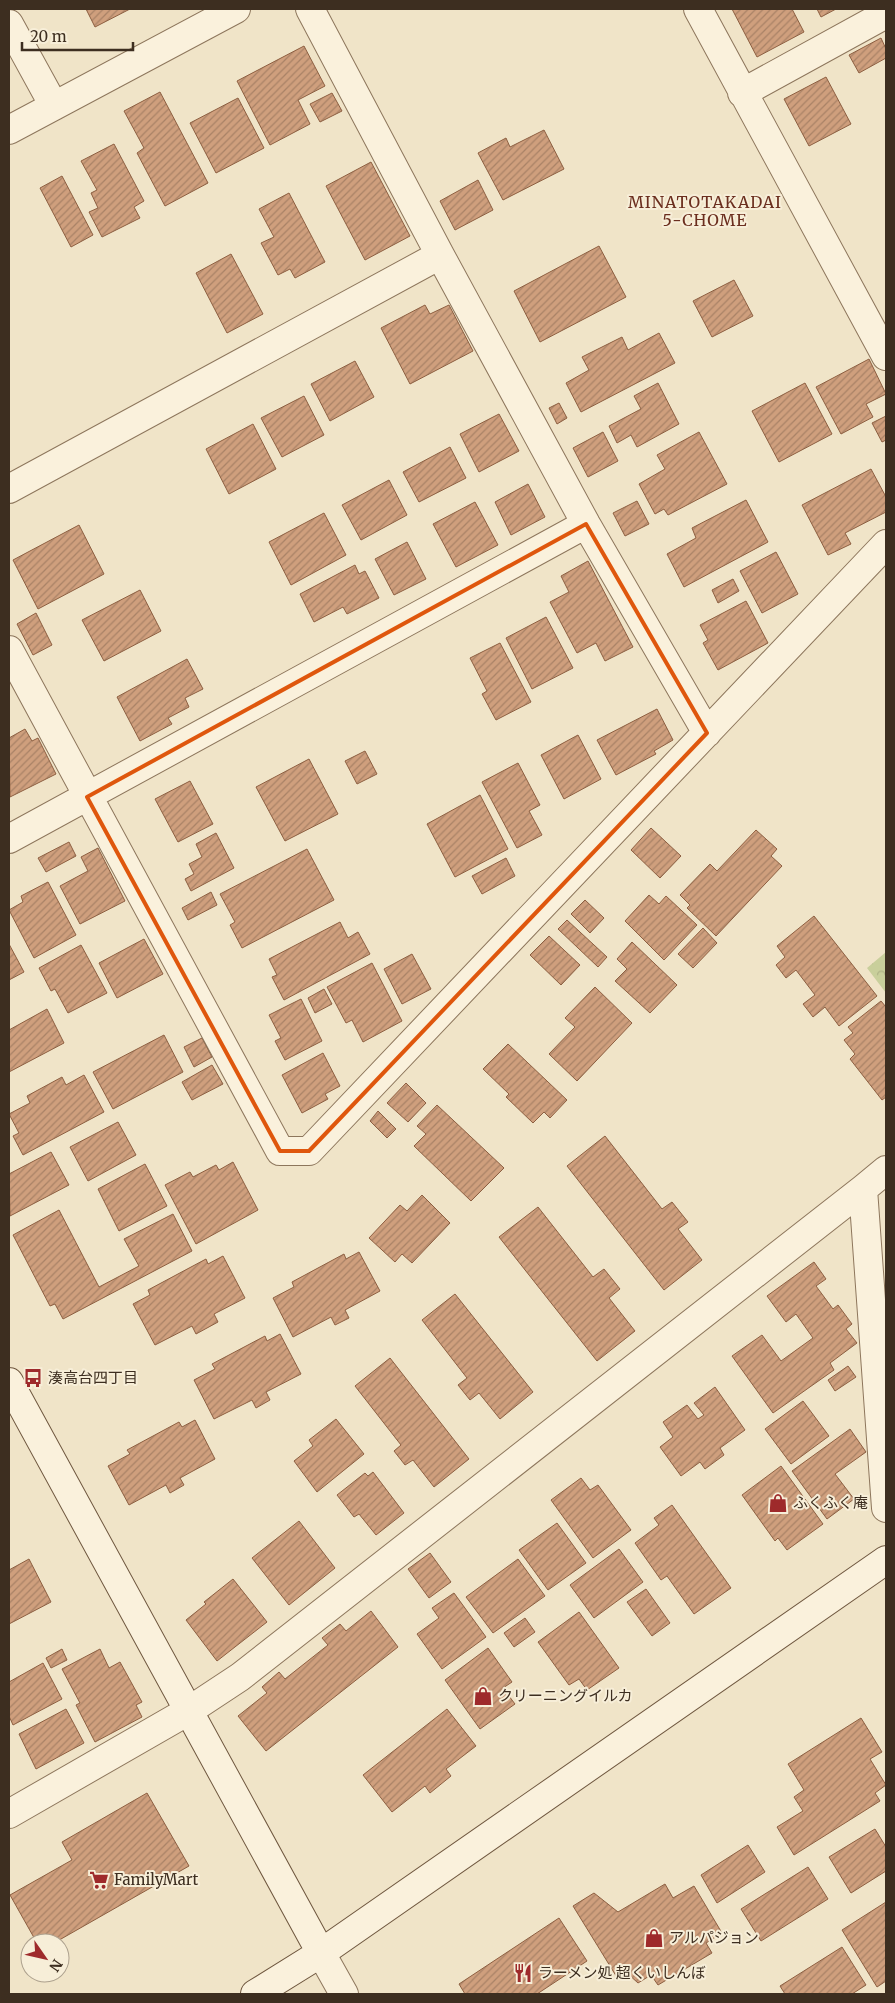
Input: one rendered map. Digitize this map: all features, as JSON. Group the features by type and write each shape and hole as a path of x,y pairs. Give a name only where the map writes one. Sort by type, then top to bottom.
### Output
{"street":[{"path":"9,130 236,9"},
{"path":"310,9 440,255 586,524 707,733"},
{"path":"698,9 886,356"},
{"path":"742,93 886,14"},
{"path":"9,24 54,106"},
{"path":"9,489 440,255"},
{"path":"9,839 586,524"},
{"path":"9,650 280,1151 309,1151 886,544"},
{"path":"9,1814 190,1710 240,1676 886,1170"},
{"path":"863,1189 886,1508"},
{"path":"9,1382 344,1994"},
{"path":"255,1994 321,1953 886,1560"}],"highlighted area":[{"path":"586,524 707,733 309,1151 280,1151 87,797"}],"green space":[{"path":"886,952 886,993 867,968"}],"building":[{"path":"86,9 130,9 95,27"},
{"path":"732,9 792,9 804,32 757,57"},
{"path":"817,9 836,9 821,17"},
{"path":"881,38 886,49 886,58 859,73 849,55"},
{"path":"304,46 325,86 298,100 310,124 270,145 237,81"},
{"path":"826,77 851,124 809,146 784,99"},
{"path":"160,92 208,183 165,206 137,153 144,148 124,111"},
{"path":"332,93 342,111 320,122 310,104"},
{"path":"238,98 264,148 216,173 190,123"},
{"path":"544,130 564,169 503,200 478,153 506,138 510,147"},
{"path":"114,144 144,201 134,207 140,218 102,237 89,212 98,208 91,193 97,190 81,161"},
{"path":"371,162 410,236 365,260 326,186"},
{"path":"62,176 93,235 71,247 40,188"},
{"path":"478,180 493,210 455,230 440,201"},
{"path":"289,193 325,262 295,278 290,269 278,275 261,243 274,237 259,209"},
{"path":"599,246 626,297 540,342 514,291"},
{"path":"231,254 263,314 227,333 196,273"},
{"path":"734,280 753,316 712,337 693,301"},
{"path":"425,305 430,314 449,305 473,351 410,384 381,328"},
{"path":"659,333 675,363 581,412 566,383 589,370 582,357 622,337 628,350"},
{"path":"869,359 886,394 866,404 873,417 841,434 816,387"},
{"path":"355,361 374,397 330,421 311,384"},
{"path":"658,383 679,424 637,447 631,435 617,443 609,426 641,409 634,396"},
{"path":"805,383 832,434 779,462 752,411"},
{"path":"304,396 324,435 282,457 261,418"},
{"path":"559,403 567,418 557,424 549,408"},
{"path":"499,414 519,451 479,472 460,434"},
{"path":"886,416 886,440 882,442 872,423"},
{"path":"253,424 276,469 229,494 206,449"},
{"path":"603,432 618,461 588,477 573,448"},
{"path":"699,432 727,484 668,515 664,509 655,514 639,484 665,469 657,455"},
{"path":"450,447 466,478 419,502 403,472"},
{"path":"871,469 886,497 886,512 845,533 851,544 828,555 802,505"},
{"path":"389,480 407,515 361,540 342,505"},
{"path":"528,484 545,517 511,535 495,502"},
{"path":"746,500 768,542 684,587 667,554 696,538 692,528"},
{"path":"637,501 649,524 625,536 613,513"},
{"path":"475,502 498,545 456,567 433,524"},
{"path":"324,513 346,555 291,585 269,542"},
{"path":"79,525 104,574 38,609 13,560"},
{"path":"407,542 426,579 394,595 375,559"},
{"path":"776,552 798,594 762,613 740,571"},
{"path":"588,561 633,647 605,661 596,643 577,653 550,602 569,592 561,576"},
{"path":"355,565 359,574 365,571 379,598 347,614 343,607 314,622 300,594"},
{"path":"733,579 739,591 718,603 712,590"},
{"path":"140,590 161,631 104,661 82,620"},
{"path":"746,601 768,643 718,670 703,643 708,640 700,625"},
{"path":"36,613 52,645 33,655 17,624"},
{"path":"546,617 573,668 532,689 506,638"},
{"path":"500,643 531,702 496,720 482,694 487,691 470,658"},
{"path":"187,659 203,689 185,698 189,707 168,718 172,724 140,741 117,697"},
{"path":"657,709 673,740 654,751 656,754 616,775 597,740"},
{"path":"25,729 32,741 38,738 56,774 10,797 9,738"},
{"path":"578,735 601,779 564,799 541,755"},
{"path":"365,751 377,774 357,784 345,761"},
{"path":"309,759 338,814 285,841 256,787"},
{"path":"518,763 540,805 529,811 542,835 517,848 482,782"},
{"path":"190,781 213,824 178,842 155,799"},
{"path":"480,795 508,849 455,877 427,824"},
{"path":"651,828 681,856 660,878 631,850"},
{"path":"756,830 777,849 771,856 782,866 716,936 687,908 690,905 680,895 710,864 717,871"},
{"path":"216,833 234,868 191,891 185,879 194,874 189,864 202,857 196,844"},
{"path":"69,842 76,856 46,872 38,858"},
{"path":"98,848 125,901 80,924 60,886 88,871 81,857"},
{"path":"307,849 334,900 242,948 230,925 235,922 220,894"},
{"path":"506,858 515,876 482,894 472,876"},
{"path":"48,882 76,935 34,958 9,910 23,902 21,896"},
{"path":"211,892 217,905 188,920 182,908"},
{"path":"649,895 659,904 666,896 697,925 664,960 625,921"},
{"path":"585,900 604,918 590,933 571,914"},
{"path":"814,916 877,996 839,1026 825,1007 813,1017 803,1004 815,995 796,970 786,978 776,965 785,957 777,946"},
{"path":"567,920 607,957 598,967 558,929"},
{"path":"340,922 348,938 358,932 370,954 284,1000 272,977 277,975 269,959"},
{"path":"703,928 717,943 693,968 678,954"},
{"path":"549,936 580,965 561,985 530,955"},
{"path":"144,939 163,974 117,998 99,963"},
{"path":"632,942 677,985 650,1013 615,981 627,969 617,959"},
{"path":"9,944 24,972 9,980"},
{"path":"81,945 107,993 68,1013 55,989 51,991 39,968"},
{"path":"412,954 431,989 402,1004 384,969"},
{"path":"372,963 402,1021 363,1042 352,1020 346,1023 327,987"},
{"path":"595,987 632,1023 577,1081 549,1054 575,1027 565,1018"},
{"path":"324,989 332,1004 315,1013 308,998"},
{"path":"301,999 322,1041 285,1060 275,1041 281,1038 269,1015"},
{"path":"881,1001 886,1007 886,1097 882,1100 850,1059 855,1054 844,1040 853,1033 848,1027"},
{"path":"47,1009 64,1043 9,1072 9,1030"},
{"path":"164,1035 183,1072 113,1109 93,1072"},
{"path":"202,1038 212,1057 194,1067 184,1047"},
{"path":"508,1044 567,1100 550,1118 544,1112 533,1123 506,1097 509,1094 483,1069"},
{"path":"323,1053 340,1086 325,1094 328,1099 302,1113 282,1075"},
{"path":"212,1065 223,1084 192,1100 182,1082"},
{"path":"84,1075 104,1112 23,1155 13,1136 19,1133 9,1114 30,1103 27,1096 62,1077 66,1085"},
{"path":"406,1083 426,1103 408,1122 387,1103"},
{"path":"437,1105 504,1168 471,1201 414,1146 426,1134 417,1126"},
{"path":"378,1111 396,1129 387,1138 370,1121"},
{"path":"118,1122 136,1155 88,1181 70,1147"},
{"path":"605,1136 662,1209 672,1202 688,1222 678,1229 702,1260 664,1290 567,1166"},
{"path":"51,1152 69,1185 10,1216 9,1174"},
{"path":"233,1162 258,1210 196,1244 165,1185 190,1172 193,1177 216,1165 219,1170"},
{"path":"145,1164 167,1206 119,1231 98,1189"},
{"path":"422,1195 450,1223 412,1263 402,1254 395,1262 369,1238 400,1205 407,1211"},
{"path":"538,1207 593,1277 604,1269 620,1289 609,1298 635,1331 597,1361 499,1237"},
{"path":"59,1210 99,1287 139,1266 124,1239 173,1214 192,1251 63,1319 55,1304 50,1306 13,1235"},
{"path":"359,1252 380,1291 345,1310 349,1318 335,1325 331,1317 293,1337 273,1298 294,1287 292,1282 344,1254 346,1259"},
{"path":"223,1256 245,1298 214,1314 218,1322 196,1334 192,1326 155,1345 133,1304 150,1295 148,1290 206,1259 208,1264"},
{"path":"814,1262 826,1279 816,1286 833,1309 838,1305 852,1324 846,1329 857,1343 830,1363 834,1370 773,1413 732,1356 762,1335 781,1361 813,1338 796,1314 786,1322 767,1296"},
{"path":"455,1294 533,1392 500,1419 479,1393 470,1400 458,1385 467,1378 422,1320"},
{"path":"280,1334 301,1374 266,1392 270,1400 256,1408 252,1400 214,1419 194,1380 215,1369 212,1364 265,1336 267,1341"},
{"path":"390,1358 469,1459 434,1487 413,1460 405,1465 394,1451 401,1445 355,1386"},
{"path":"848,1366 856,1377 835,1391 828,1380"},
{"path":"715,1387 745,1430 720,1448 724,1455 705,1469 700,1462 681,1476 660,1447 673,1437 663,1422 687,1405 698,1419 704,1415 694,1403"},
{"path":"803,1401 829,1436 791,1464 765,1429"},
{"path":"336,1419 364,1454 317,1492 294,1461 313,1446 309,1440"},
{"path":"195,1420 215,1459 180,1478 184,1485 170,1493 166,1485 129,1505 108,1466 130,1454 127,1450 179,1422 182,1427"},
{"path":"850,1429 866,1452 835,1474 854,1499 827,1519 792,1471"},
{"name":"ふくふく庵","path":"781,1466 823,1524 787,1550 778,1538 775,1541 742,1495"},
{"path":"373,1472 404,1513 376,1535 359,1514 354,1517 337,1495 365,1473 368,1476"},
{"path":"581,1478 590,1490 598,1485 631,1530 593,1558 551,1500"},
{"path":"672,1505 731,1588 694,1614 667,1576 661,1580 635,1543 659,1525 654,1518"},
{"path":"299,1521 335,1568 289,1605 252,1558"},
{"path":"557,1523 586,1563 548,1590 519,1550"},
{"path":"619,1549 643,1582 594,1618 570,1585"},
{"path":"430,1553 451,1582 429,1598 408,1569"},
{"path":"29,1559 51,1602 9,1624 9,1570"},
{"path":"518,1559 545,1596 493,1633 466,1597"},
{"path":"233,1579 267,1622 217,1661 186,1620 206,1604 204,1602"},
{"path":"646,1589 670,1623 652,1636 627,1602"},
{"path":"454,1593 486,1637 442,1669 417,1634 439,1618 432,1608"},
{"path":"371,1611 398,1647 266,1751 238,1716 267,1693 262,1687 279,1672 285,1679 328,1645 322,1638 340,1624 346,1631"},
{"path":"579,1612 619,1668 587,1690 579,1679 569,1685 538,1642"},
{"path":"525,1618 535,1632 514,1647 504,1633"},
{"name":"クリーニングイルカ","path":"488,1648 512,1682 503,1688 515,1704 480,1729 445,1680"},
{"path":"62,1649 67,1660 51,1668 46,1658"},
{"path":"100,1649 109,1668 120,1662 142,1702 136,1705 142,1717 95,1742 76,1705 80,1703 62,1669"},
{"path":"43,1663 62,1699 13,1725 9,1716 9,1682"},
{"path":"66,1709 84,1743 36,1769 19,1734"},
{"path":"447,1709 476,1746 446,1769 451,1776 430,1793 425,1786 392,1812 363,1775"},
{"path":"861,1718 882,1752 870,1759 886,1785 875,1793 880,1801 794,1855 777,1827 803,1811 794,1797 804,1790 788,1764"},
{"name":"FamilyMart","path":"147,1793 189,1866 70,1934 31,1933 10,1895 72,1860 62,1842"},
{"path":"875,1829 886,1847 886,1871 851,1893 829,1857"},
{"path":"748,1845 765,1872 717,1903 701,1875"},
{"path":"808,1867 828,1899 761,1941 741,1909"},
{"name":"アルパジョン","path":"665,1884 673,1898 694,1886 722,1933 706,1943 712,1953 658,1985 651,1975 638,1983 627,1973 618,1979 573,1906 594,1893 618,1912"},
{"path":"886,1902 886,1981 877,1987 842,1930"},
{"path":"559,1918 587,1961 537,1994 465,1994 459,1984"},
{"path":"842,1947 866,1985 852,1994 785,1994 780,1986"}],"place":[{"name":"湊高台四丁目","path":"33,1378"},
{"name":"ふくふく庵","path":"778,1503"},
{"name":"クリーニングイルカ","path":"483,1696"},
{"name":"FamilyMart","path":"99,1880"},
{"name":"アルパジョン","path":"654,1938"},
{"name":"ラーメン処 超くいしんぼ","path":"523,1973"}],"district":[{"name":"MINATOTAKADAI 5-CHOME","path":"705,211"}]}
